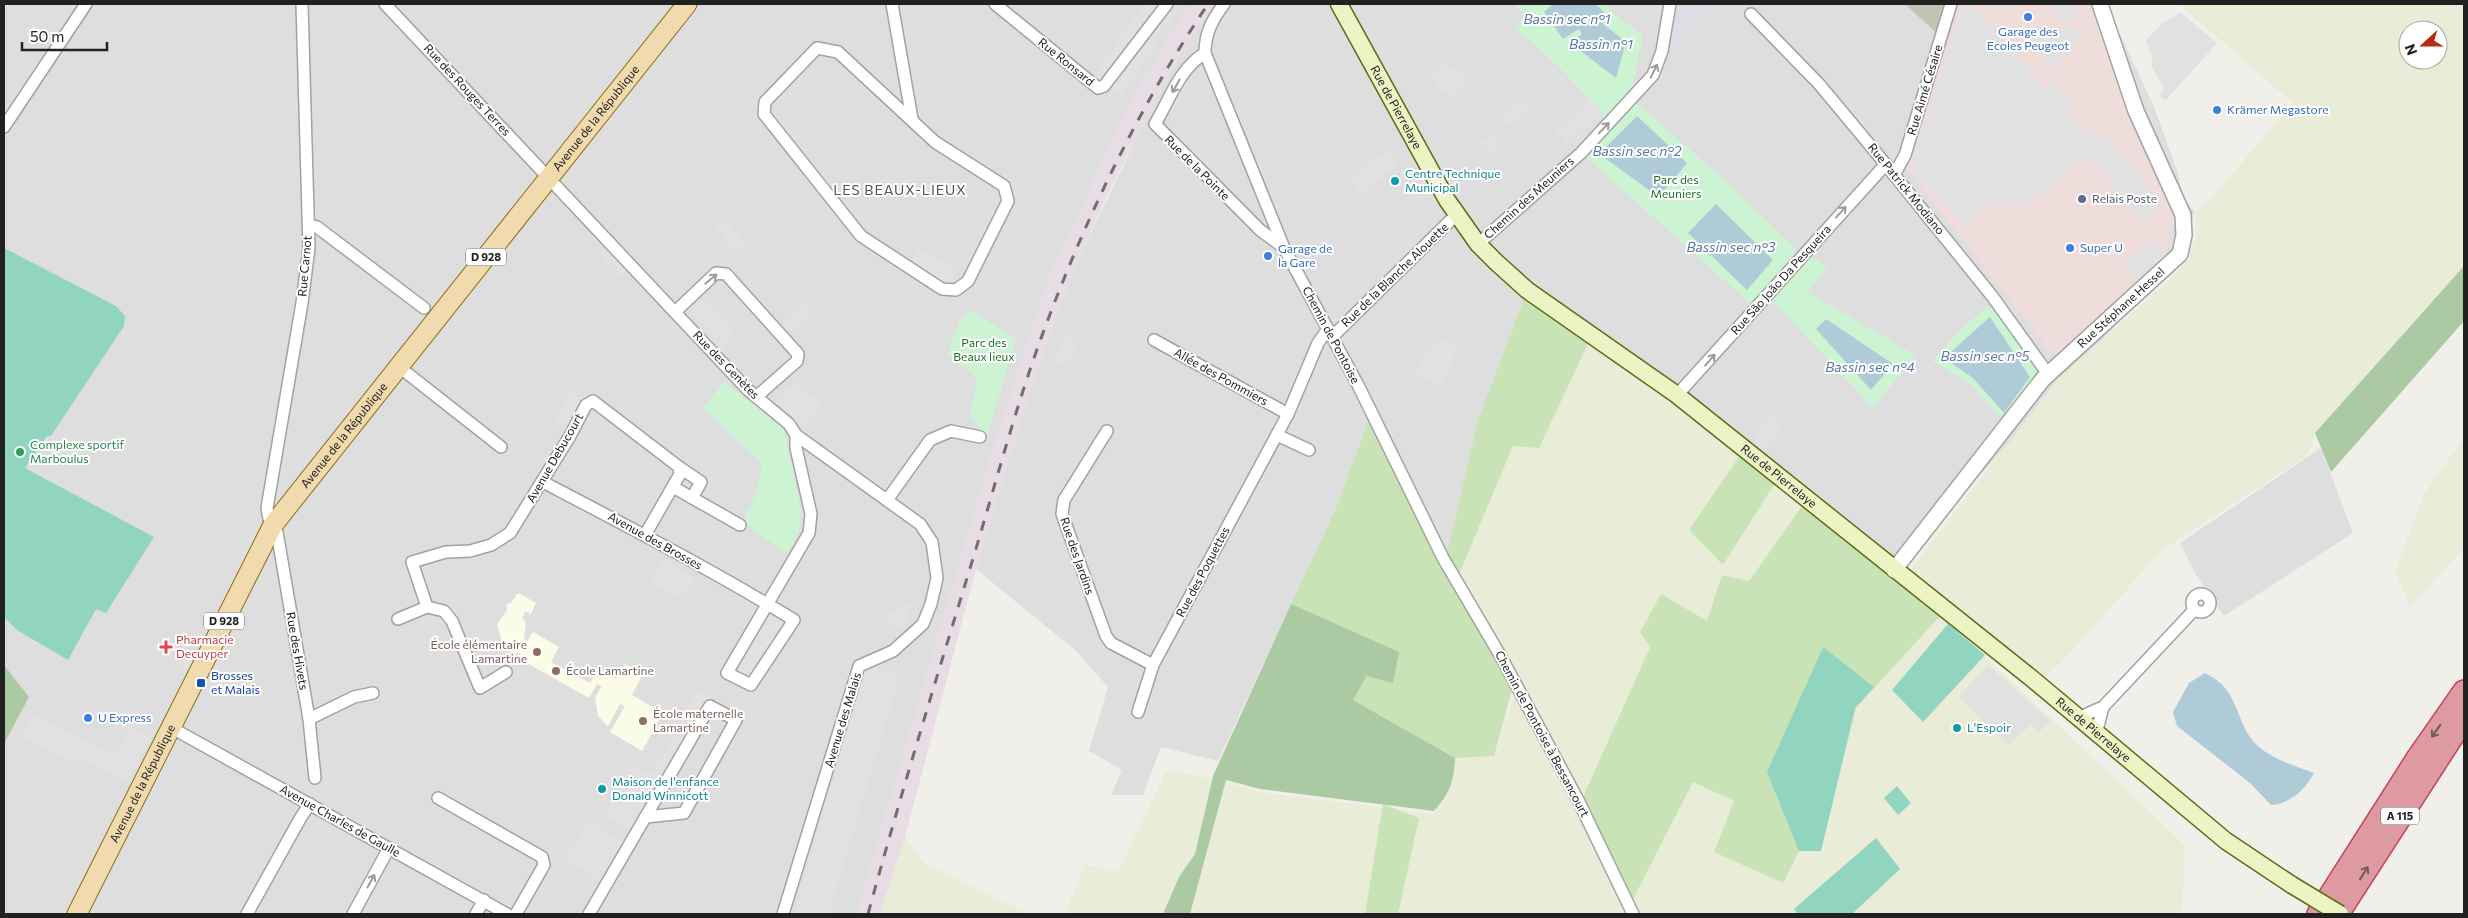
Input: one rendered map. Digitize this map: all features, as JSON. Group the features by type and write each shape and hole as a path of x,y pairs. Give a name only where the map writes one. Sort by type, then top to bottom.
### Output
{"highway":[{"name":"A 115","path":"2318,914 2418,758 2464,691"},
{"name":"A 115","path":"2339,914 2464,719"}],"main road":[{"name":"Avenue de la République","path":"77,914 273,525 687,4"},
{"name":"Rue de Pierrelaye","path":"1340,4 1457,214 1478,244 1527,290 1677,395 2078,718 2226,841 2339,914"}],"street":[{"path":"4,127 86,4"},
{"name":"Rue Carnot","path":"273,525 267,508 302,303 309,248 302,4"},
{"name":"Rue des Rouges Terres","path":"385,4 549,177"},
{"path":"892,4 912,119 935,142 1004,186 1008,201 968,281 956,290 942,289 861,236 764,114 765,102 817,48 838,52 912,119"},
{"name":"Rue Ronsard","path":"995,4 1098,88 1104,86 1167,4"},
{"path":"1205,54 1205,37 1214,16 1224,4"},
{"name":"Chemin des Meuniers","path":"1478,244 1581,152 1653,75 1662,51 1670,4"},
{"name":"Rue Aimé Césaire","path":"1894,175 1905,155 1951,4"},
{"name":"Rue Stéphane Hessel","path":"1894,570 2048,374 2180,254 2183,244 2184,226 2181,208 2136,112 2100,4"},
{"name":"Rue Patrick Modiano","path":"1751,14 1819,84 1886,164 1992,296 2048,374"},
{"name":"Rue de la Pointe","path":"1205,54 1193,61 1185,70 1155,124 1260,230 1284,248"},
{"name":"Chemin de Pontoise","path":"1205,54 1284,248 1330,333 1443,558"},
{"name":"Rue São João Da Pesqueira","path":"1677,395 1886,164"},
{"name":"Rue des Genètes","path":"549,177 756,397 789,424 796,435 920,524 932,542 935,557"},
{"name":"Rue de la Blanche Alouette","path":"1330,333 1457,214"},
{"path":"309,225 317,227 424,308"},
{"path":"675,312 716,273 726,274 798,354 797,361 756,397"},
{"name":"Rue des Poquettes","path":"1138,712 1153,665 1288,414 1318,343 1330,333"},
{"name":"Allée des Pommiers","path":"1154,340 1288,414"},
{"path":"398,366 501,448"},
{"name":"Avenue Debucourt","path":"427,607 412,562 446,552 470,551 491,544 510,533 543,482 586,405 593,401 701,482 692,498"},
{"name":"Rue des Jardins","path":"1107,430 1064,500 1062,514 1106,636 1120,648 1153,665"},
{"path":"887,500 930,440 951,431 980,437"},
{"name":"Avenue des Brosses","path":"543,482 645,535 766,603 794,620 751,685 727,673 766,603 809,533 811,514 796,448 796,435"},
{"path":"1277,435 1309,450"},
{"path":"645,535 680,474 679,467"},
{"path":"673,487 740,525"},
{"path":"269,496 285,510"},
{"name":"Rue des Hivets","path":"273,525 276,532 309,719 315,778"},
{"name":"Avenue des Malais","path":"783,914 859,666 893,652 923,624 931,604 937,578 935,557"},
{"name":"Chemin de Pontoise à Bessancourt","path":"1443,558 1500,655 1578,800 1632,914"},
{"path":"398,619 427,607 444,610 452,621 480,688 506,672"},
{"path":"2078,718 2102,707 2194,610"},
{"path":"309,719 354,697 373,692"},
{"path":"589,914 710,706 736,720 684,812 646,817"},
{"path":"2096,734 2102,707"},
{"name":"Avenue Charles de Gaulle","path":"172,728 507,914"},
{"path":"438,798 542,857 544,865 516,914"},
{"path":"247,914 310,804"},
{"path":"353,914 389,848"},
{"path":"476,914 484,900"}],"shaded area":[{"path":"4,4 1192,4 1158,55 1123,118 1049,279 994,447 857,914 4,914 4,744 29,697 4,665"},
{"path":"1144,4 1181,4 1122,97 1095,75"},
{"path":"1192,4 1213,4 1178,59 1110,189 1080,255 1053,324 1027,399 976,569 905,837 880,914 857,914 994,447 1049,279 1123,118 1158,55"},
{"path":"1213,4 1332,4 1442,209 1485,265 1524,298 1478,421 1444,568 1371,413 1336,508 1218,761 1161,747 1143,795 1111,795 1122,770 1089,751 1108,687 1076,651 976,569 1027,399 1053,324 1080,255 1145,121 1178,59"},
{"path":"1350,4 2106,4 2154,107 2177,170 2183,197 2195,212 2171,264 1894,570 1593,333 1497,253 1444,182"},
{"path":"1658,4 1718,4 1671,53 1652,39"},
{"path":"1905,4 1951,4 1941,37"},
{"path":"1961,4 2090,4 2125,101 2176,221 2169,234 2168,255 2055,357 1907,169"},
{"path":"2048,4 2071,4 2079,12 2065,23"},
{"path":"2179,4 2464,4 2464,266 2315,433 2308,455 2161,551 2063,661 2048,674 2045,681 1911,569 2058,379 2175,275 2186,262 2196,237 2195,212 2212,198 2293,103"},
{"path":"1974,7 2045,88 2053,82 2074,105 2067,111 2081,128 2099,135 2105,132 2163,206 2143,222 2089,156 2022,207 1993,202 1964,227 1910,166 1964,8"},
{"path":"2180,12 2217,43 2165,101 2159,95 2164,88 2151,65 2153,59 2146,40 2162,24"},
{"path":"2069,24 2082,37 2052,67 2029,43 2041,32 2049,41"},
{"path":"1447,63 1452,69 1455,66 1469,81 1451,98 1446,92 1443,94 1430,78"},
{"path":"1195,70 1167,120 1159,117 1185,71"},
{"path":"1589,98 1602,113 1568,145 1555,131"},
{"path":"1521,101 1529,109 1510,126 1502,118"},
{"path":"775,111 798,138 789,145 768,118"},
{"path":"1490,135 1500,146 1490,158 1479,144"},
{"path":"1387,149 1400,164 1361,194 1351,180"},
{"path":"723,216 746,242 735,252 713,223"},
{"path":"2154,239 2168,255 2139,281 2125,264"},
{"path":"611,243 632,266 619,278 599,255"},
{"path":"919,248 956,271 947,290 907,266"},
{"path":"705,299 736,335 721,348 691,313"},
{"path":"802,302 812,314 792,332 782,321"},
{"path":"1067,332 1080,341 1065,366 1052,360"},
{"path":"1593,333 1743,451 1723,564 1779,477 1807,499 1749,581 1722,575 1707,622 1661,594 1650,646 1583,797 1580,795 1455,584 1513,445"},
{"path":"1446,339 1458,346 1441,387 1416,374 1427,349"},
{"path":"795,382 822,404 802,425 773,400"},
{"path":"572,389 585,398 567,429 555,423"},
{"path":"1772,416 1783,425 1764,453 1750,442"},
{"path":"2464,438 2464,549 2410,606 2395,572 2424,494"},
{"path":"2321,448 2353,533 2224,616 2196,575 2180,543"},
{"path":"664,559 696,579 682,598 651,582"},
{"name":"École Lamartine","path":"518,593 536,603 530,616 529,612 525,612 522,618 526,623 524,639 527,641 533,632 559,647 551,662 590,683 598,669 616,679 625,664 643,674 632,695 663,713 642,751 610,732 625,706 620,704 608,726 598,716 595,698 602,686 597,684 589,698 518,658 520,654 517,652 515,654 505,649 507,641 502,642 497,625 507,610 506,604 511,603"},
{"path":"762,595 800,621 756,693 721,675"},
{"path":"913,603 904,627 892,631 884,616"},
{"path":"1941,615 2185,845 2182,914 1190,914 1225,782 1259,792 1433,814 1446,797 1454,779 1455,758 1494,756 1514,696 1624,903 1634,897 1693,782 1734,801 1799,851 1822,851 1855,708"},
{"path":"186,649 195,655 185,672 177,668"},
{"path":"1988,665 2051,721 2038,733 2031,725 2008,745 1959,697"},
{"path":"866,667 900,676 829,914 794,914"},
{"path":"697,691 713,699 636,835 605,816 631,763 652,775"},
{"path":"35,714 115,756 131,727 151,738 128,782 78,756 74,763 23,736"},
{"path":"1167,770 1212,779 1195,854 1179,877 1163,914 1065,914 1085,864 1118,872"},
{"path":"588,821 631,845 605,886 566,858"},
{"path":"905,837 925,864 1030,914 880,914"}],"green space":[{"name":"Parc des Meuniers","path":"1515,4 1604,4 1643,35 1632,88 1610,121 1632,99 1722,178 1797,250 1751,304 1578,150 1608,124 1565,73 1515,28 1526,16"},
{"name":"Complexe sportif Marboulus","path":"4,248 116,306 125,316 124,326 51,436 47,436 25,468 154,537 106,613 96,609 68,660 17,630 4,617"},
{"path":"1807,254 1827,267 1808,292 1915,355 1873,408 1771,299"},
{"path":"2464,266 2464,321 2331,472 2315,433"},
{"path":"1527,290 1593,333 1539,448 1513,446 1455,584 1515,689 1512,690 1494,756 1455,758 1353,700 1367,676 1291,604 1336,508 1371,413 1444,567 1478,420"},
{"name":"Bassin sec n°5","path":"1988,307 1996,311 2038,372 2037,380 2030,393 1998,416 1971,384 1932,361 1964,326"},
{"name":"Parc des Beaux lieux","path":"969,310 1016,339 987,436 981,434 978,423 970,418 977,378 947,354 959,323"},
{"path":"725,382 784,429 801,511 798,534 787,554 742,521 756,496 762,464 703,407"},
{"path":"1743,451 1779,477 1723,565 1689,530"},
{"path":"1807,499 1941,615 1856,708 1821,851 1799,851 1783,883 1714,852 1734,801 1693,782 1634,897 1624,903 1574,802 1583,797 1650,647 1640,632 1661,594 1707,621 1722,575 1749,581"},
{"path":"1291,604 1399,652 1393,683 1367,676 1353,700 1455,758 1454,774 1450,787 1434,811 1260,789 1226,780 1190,914 1163,914 1179,877 1195,854 1213,776"},
{"path":"1948,624 1985,655 1923,722 1892,690"},
{"path":"1823,647 1874,687 1855,708 1821,851 1799,851 1767,772"},
{"path":"4,665 29,697 4,744"},
{"path":"1897,786 1911,803 1898,815 1884,798"},
{"path":"1383,804 1419,818 1398,914 1365,914"},
{"path":"1876,838 1900,869 1852,914 1798,914 1794,909"}],"water":[{"path":"1553,4 1596,4 1604,12 1595,17 1598,23 1601,22 1626,42 1616,78 1570,43 1582,34 1579,29 1563,39 1544,12"},
{"name":"Bassin sec n°2","path":"1637,116 1687,163 1659,197 1599,154"},
{"name":"Bassin sec n°3","path":"1716,204 1773,260 1747,290 1688,233"},
{"name":"Bassin sec n°5","path":"1990,317 2030,377 2004,413 1973,378 1944,358"},
{"name":"Bassin sec n°4","path":"1826,319 1893,364 1871,390 1816,329"},
{"path":"2205,673 2217,680 2226,689 2250,738 2258,746 2278,759 2314,773 2297,795 2285,802 2271,805 2250,783 2177,726 2173,712 2189,683"}],"railway":[{"path":"868,914 1006,446 1040,341 1075,253 1114,167 1158,84 1208,4"}],"place":[{"name":"Garage des Ecoles Peugeot","path":"2028,17"},
{"name":"Krämer Megastore","path":"2217,110"},
{"name":"Centre Technique Municipal","path":"1395,181"},
{"name":"Relais Poste","path":"2082,199"},
{"name":"Super U","path":"2070,248"},
{"name":"Garage de la Gare","path":"1268,256"},
{"name":"Complexe sportif Marboulus","path":"20,452"},
{"name":"Pharmacie Decuyper","path":"166,647"},
{"name":"École élémentaire Lamartine","path":"537,652"},
{"name":"École Lamartine","path":"556,671"},
{"name":"Brosses et Malais","path":"201,683"},
{"name":"U Express","path":"88,718"},
{"name":"École maternelle Lamartine","path":"643,721"},
{"name":"L'Espoir","path":"1957,728"},
{"name":"Maison de l'enfance Donald Winnicott","path":"602,789"}],"district":[{"name":"LES BEAUX-LIEUX","path":"900,190"}],"water label":[{"name":"Bassin sec n°1","path":"1567,19"},
{"name":"Bassin n°1","path":"1601,44"}]}
